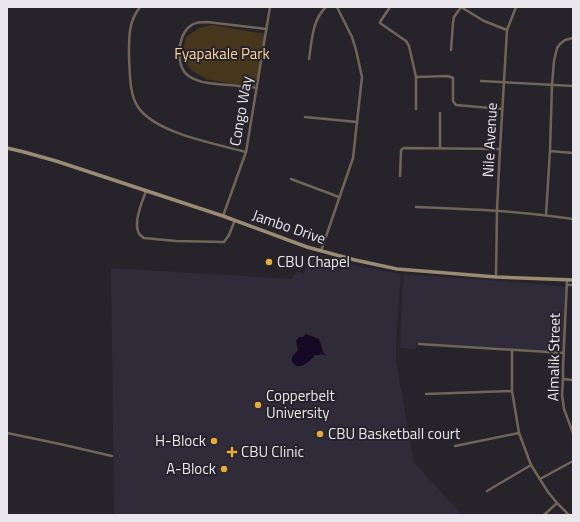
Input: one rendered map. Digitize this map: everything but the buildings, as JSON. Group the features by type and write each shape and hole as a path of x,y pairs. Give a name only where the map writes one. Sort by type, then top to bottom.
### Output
{"main road":[{"name":"Jambo Drive","path":"7,148 46,158 146,190 235,220 321,252 355,260 397,269 573,280"}],"street":[{"path":"140,7 133,17 129,32 131,87 137,106 149,118 166,128 193,138 246,152"},
{"name":"Congo Way","path":"223,216 246,152 270,7"},
{"path":"310,59 314,26 321,12 326,7"},
{"path":"321,252 353,158 362,77 352,37 338,7"},
{"path":"390,7 381,19 380,23 408,43 416,77 416,109"},
{"path":"451,50 452,23 461,7 484,21 507,30"},
{"name":"Nile Avenue","path":"496,276 497,210 507,30 516,7"},
{"path":"256,88 212,84 188,75 182,67 180,60 180,45 188,27 199,22 266,29"},
{"path":"546,215 554,61 557,48 560,44 565,40 573,38"},
{"path":"416,77 448,76 453,78 453,101 456,105 502,109"},
{"path":"481,81 573,86"},
{"path":"440,113 440,148"},
{"path":"305,117 357,122"},
{"path":"400,176 402,149 404,148 500,149"},
{"path":"550,151 573,153"},
{"path":"291,179 339,196"},
{"path":"146,190 139,212 137,226 141,237 176,241 224,242 230,235 235,220"},
{"path":"416,207 497,210 573,219"},
{"name":"Almalik Street","path":"567,280 562,395 564,409 573,433"},
{"path":"567,285 573,285"},
{"path":"419,344 564,353"},
{"path":"512,350 512,391 519,433 531,465 557,503 569,515"},
{"path":"563,379 573,380"},
{"path":"426,394 512,391"},
{"path":"7,433 112,456"},
{"path":"455,446 519,433"},
{"path":"540,479 573,461"},
{"path":"487,491 531,465"},
{"path":"544,515 557,503"}],"shaded area":[{"name":"Copperbelt University","path":"318,255 353,265 401,274 396,362 414,462 462,515 114,515 111,268 292,279 297,271 304,274 307,264 311,258"},
{"path":"403,274 565,287 563,352 416,343 416,349 400,348"},
{"path":"306,334 319,339 323,352 326,355 315,355 311,360 302,366 296,366 292,360 293,356 298,350 296,341 299,337 303,337"}],"green space":[{"name":"Fyapakale Park","path":"212,25 265,34 256,88 206,79 192,71 185,62 183,51 186,37 199,28"}],"place":[{"name":"CBU Chapel","path":"269,262"},
{"name":"Copperbelt University","path":"258,405"},
{"name":"CBU Basketball court","path":"320,434"},
{"name":"H-Block","path":"214,441"},
{"name":"CBU Clinic","path":"232,452"},
{"name":"A-Block","path":"224,469"}]}
